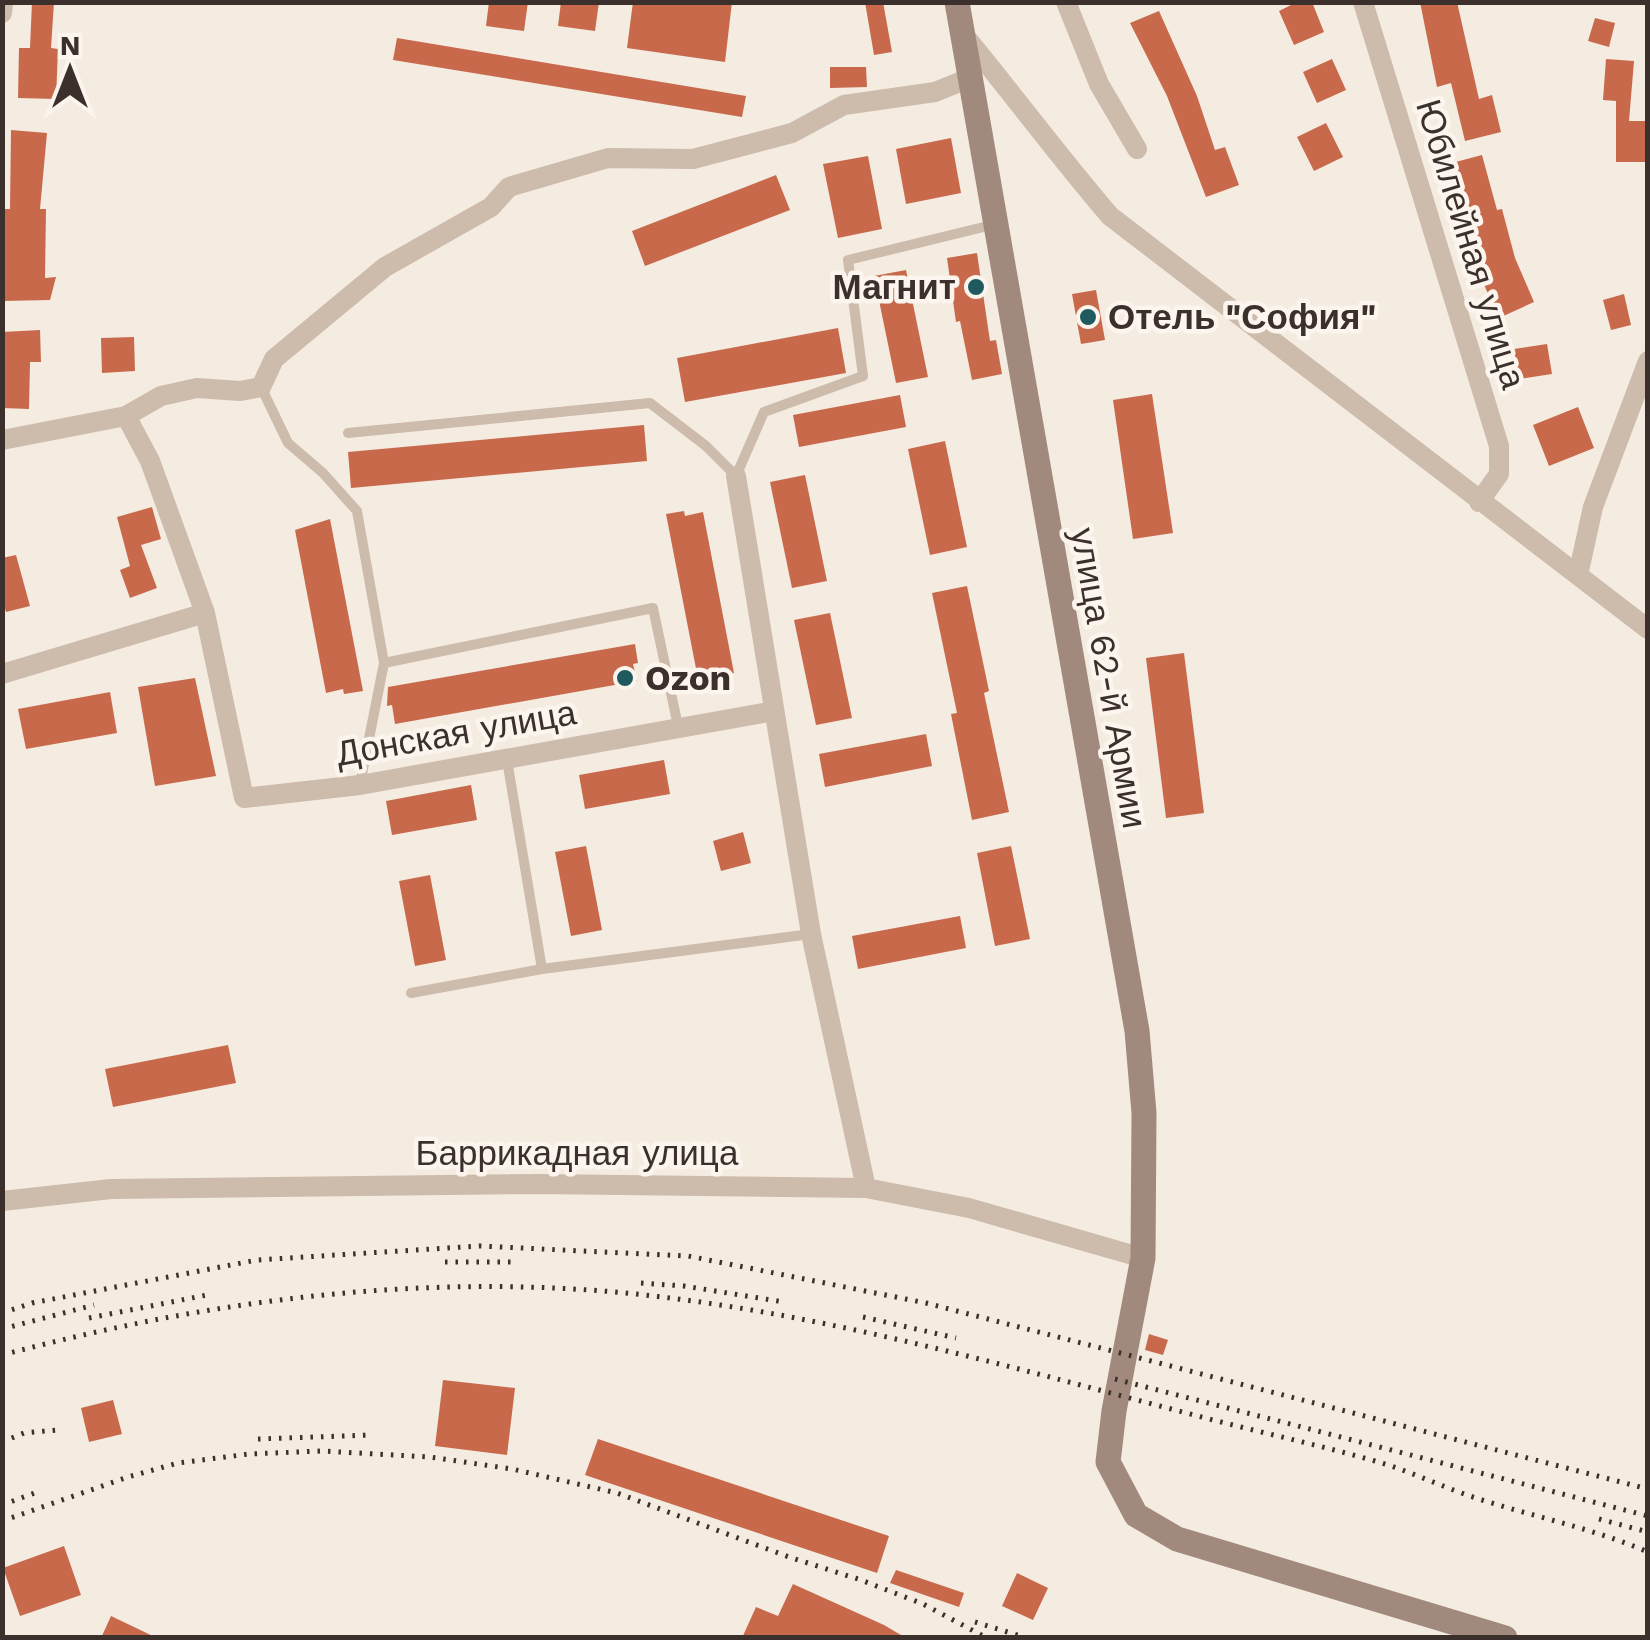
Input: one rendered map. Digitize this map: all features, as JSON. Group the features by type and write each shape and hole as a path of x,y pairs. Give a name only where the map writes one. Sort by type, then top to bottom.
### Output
{"street":[{"path":"2,13 3,2"},
{"name":"улица 62-й Армии","path":"958,2 1071,669 1137,1030 1144,1113 1142,1258 1108,1462 1136,1515 1177,1539 1505,1638"},
{"path":"1066,2 1099,84 1137,149"},
{"name":"Юбилейная улица","path":"1363,2 1498,446 1499,474 1479,502"},
{"path":"963,34 1046,142 1110,216 1648,629"},
{"path":"2,440 126,416 161,396 197,388 240,392 261,386 274,360 385,267 491,207 510,187 608,158 693,159 792,133 844,104 935,92 972,76"},
{"path":"1578,576 1593,507 1648,362"},
{"path":"2,674 205,613 150,462 126,416"},
{"path":"736,476 812,934 866,1188"},
{"name":"Донская улица","path":"205,613 244,798 360,785 774,712"},
{"name":"Баррикадная улица","path":"2,1201 111,1189 538,1184 866,1188 969,1208 1142,1258"}],"lane":[{"path":"348,433 650,403 706,446 736,476 764,412 863,376 848,260 997,224"},
{"path":"261,386 288,444 324,473 357,511 384,663 360,785"},
{"path":"384,663 653,608 678,726"},
{"path":"507,760 542,970"},
{"path":"411,994 542,970 812,934"}],"building":[{"path":"32,2 54,2 51,48 58,49 56,99 18,98 19,48 30,48"},
{"path":"489,2 528,2 524,31 486,26"},
{"path":"561,2 599,2 595,31 558,26"},
{"path":"633,2 732,2 725,62 627,48"},
{"path":"865,2 883,2 892,52 874,55"},
{"path":"1297,2 1312,2 1324,32 1294,45 1279,11"},
{"path":"1420,2 1457,2 1479,99 1492,95 1501,132 1465,141 1451,83 1437,87"},
{"path":"1159,11 1197,96 1215,150 1225,147 1239,185 1206,197 1167,96 1130,23"},
{"path":"1595,18 1615,23 1609,47 1588,41"},
{"path":"397,38 746,96 742,117 393,60"},
{"path":"1332,59 1346,90 1317,103 1303,72"},
{"path":"1606,59 1634,61 1629,121 1648,121 1648,162 1616,162 1616,101 1603,100"},
{"path":"830,67 866,67 867,87 830,88"},
{"path":"1326,123 1343,157 1314,171 1297,137"},
{"path":"11,130 47,133 40,209 46,209 45,278 56,277 50,300 3,301 2,243 5,209 10,209"},
{"path":"951,138 961,193 906,204 896,149"},
{"path":"1482,155 1497,210 1502,209 1515,258 1534,302 1499,318 1472,258 1448,164"},
{"path":"868,156 882,229 838,238 823,164"},
{"path":"776,175 790,210 645,266 632,231"},
{"path":"977,253 990,341 996,340 1002,374 972,380 960,321 956,322 947,258"},
{"path":"906,270 928,377 896,383 874,276"},
{"name":"Отель \"София\"","path":"1096,290 1105,340 1081,344 1072,294"},
{"path":"1624,294 1631,325 1611,330 1603,300"},
{"path":"838,328 846,373 685,402 677,358"},
{"path":"40,330 41,362 30,362 29,409 2,408 2,332"},
{"path":"134,337 135,371 102,373 101,338"},
{"path":"1547,344 1552,374 1519,379 1514,349"},
{"path":"1152,394 1173,533 1133,539 1113,400"},
{"path":"900,395 906,427 799,447 793,415"},
{"path":"1578,407 1594,448 1549,466 1533,425"},
{"path":"644,425 647,461 351,488 348,452"},
{"path":"945,441 967,547 930,555 908,449"},
{"path":"805,475 827,581 792,588 770,482"},
{"path":"152,507 161,539 141,545 157,588 130,598 120,570 130,566 117,517"},
{"path":"684,511 685,516 703,512 734,673 699,684 666,514"},
{"path":"330,519 363,691 344,694 343,689 326,693 295,530"},
{"path":"16,555 30,606 6,612 2,558"},
{"path":"967,586 1009,812 972,820 951,714 957,713 932,593"},
{"path":"830,613 852,718 816,725 794,620"},
{"path":"635,644 638,663 633,664 637,681 395,724 392,705 387,706 388,687"},
{"path":"1184,653 1204,813 1166,818 1146,658"},
{"path":"195,678 216,776 155,786 138,687"},
{"path":"110,692 117,733 26,749 18,709"},
{"path":"926,734 932,766 825,787 819,754"},
{"path":"664,760 670,794 585,809 579,775"},
{"path":"471,785 477,820 392,835 386,801"},
{"path":"743,832 751,863 721,871 713,841"},
{"path":"586,846 602,930 571,936 555,852"},
{"path":"1011,846 1030,939 995,946 977,853"},
{"path":"430,875 446,960 415,966 399,881"},
{"path":"960,916 966,948 858,969 852,936"},
{"path":"228,1045 236,1083 113,1107 105,1069"},
{"path":"1149,1334 1168,1340 1163,1355 1145,1350"},
{"path":"443,1380 515,1388 507,1455 435,1446"},
{"path":"113,1400 122,1434 89,1442 81,1408"},
{"path":"598,1439 889,1536 877,1573 585,1475"},
{"path":"64,1546 81,1595 20,1616 3,1568"},
{"path":"896,1570 964,1593 959,1607 890,1583"},
{"path":"1017,1573 1048,1588 1033,1620 1002,1606"},
{"path":"793,1584 906,1638 742,1638 756,1607 778,1616"},
{"path":"111,1616 157,1638 101,1638"}],"railway":[{"path":"2,1313 32,1303 257,1260 479,1246 688,1256 926,1303 1648,1489"},
{"path":"445,1262 515,1262"},
{"path":"641,1283 784,1302"},
{"path":"2,1355 77,1336 229,1307 383,1290 537,1287 689,1300 907,1342 1352,1455 1648,1552"},
{"path":"89,1318 207,1295"},
{"path":"2,1329 94,1305"},
{"path":"863,1317 956,1338"},
{"path":"1115,1379 1648,1516"},
{"path":"2,1442 24,1433 57,1430"},
{"path":"258,1439 370,1435"},
{"path":"2,1521 178,1463 249,1454 322,1451 430,1457 512,1469 617,1493 923,1604 987,1638"},
{"path":"2,1505 40,1491"},
{"path":"1599,1519 1648,1532"},
{"path":"975,1622 1027,1638"}],"place":[{"name":"Магнит","path":"976,287"},
{"name":"Отель \"София\"","path":"1088,317"},
{"name":"Ozon","path":"625,678"}]}
